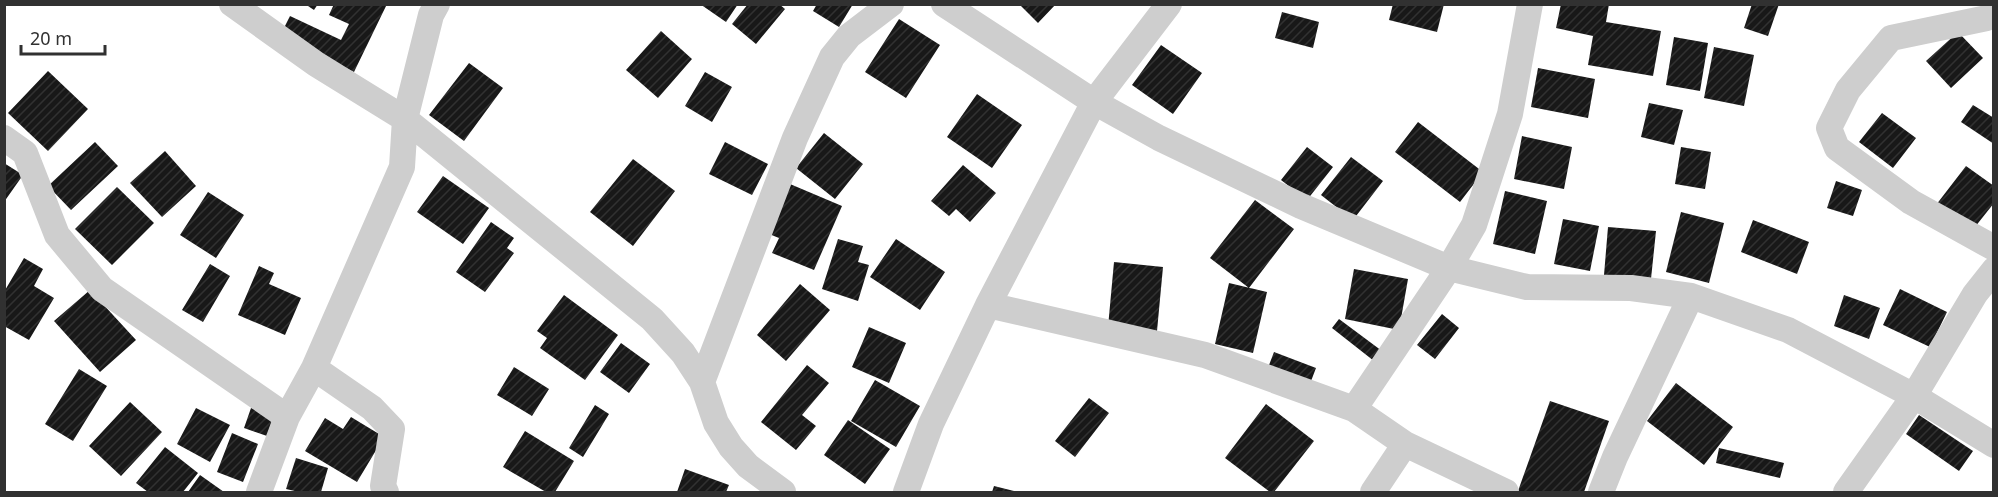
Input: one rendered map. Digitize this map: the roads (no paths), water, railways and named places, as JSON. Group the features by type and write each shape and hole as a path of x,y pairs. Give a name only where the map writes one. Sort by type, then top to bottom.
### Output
{"street":[{"path":"232,4 316,64 405,119 652,320 683,353 702,382 716,423 731,447 748,466 783,492"},
{"path":"259,492 287,417 314,368 402,167 405,119 431,15 436,4"},
{"path":"702,382 795,138 832,57 849,36 891,4"},
{"path":"944,4 1094,102 1159,138 1301,206 1449,268 1527,287 1630,288 1691,296 1788,330 1914,396 1994,445"},
{"path":"906,492 931,424 988,305 1094,102 1169,4"},
{"path":"1354,409 1449,268 1474,225 1510,114 1530,4"},
{"path":"1994,12 1987,18 1892,38 1848,90 1829,128 1837,148 1901,196 1994,248"},
{"path":"4,138 25,153 57,234 102,289 287,417"},
{"path":"1846,492 1914,396 1975,294 1994,270"},
{"path":"1601,492 1615,457 1691,296"},
{"path":"988,305 1205,355 1354,409 1405,444 1506,492"},
{"path":"314,368 372,408 392,429 383,486 386,492"},
{"path":"1373,492 1405,444"}]}
